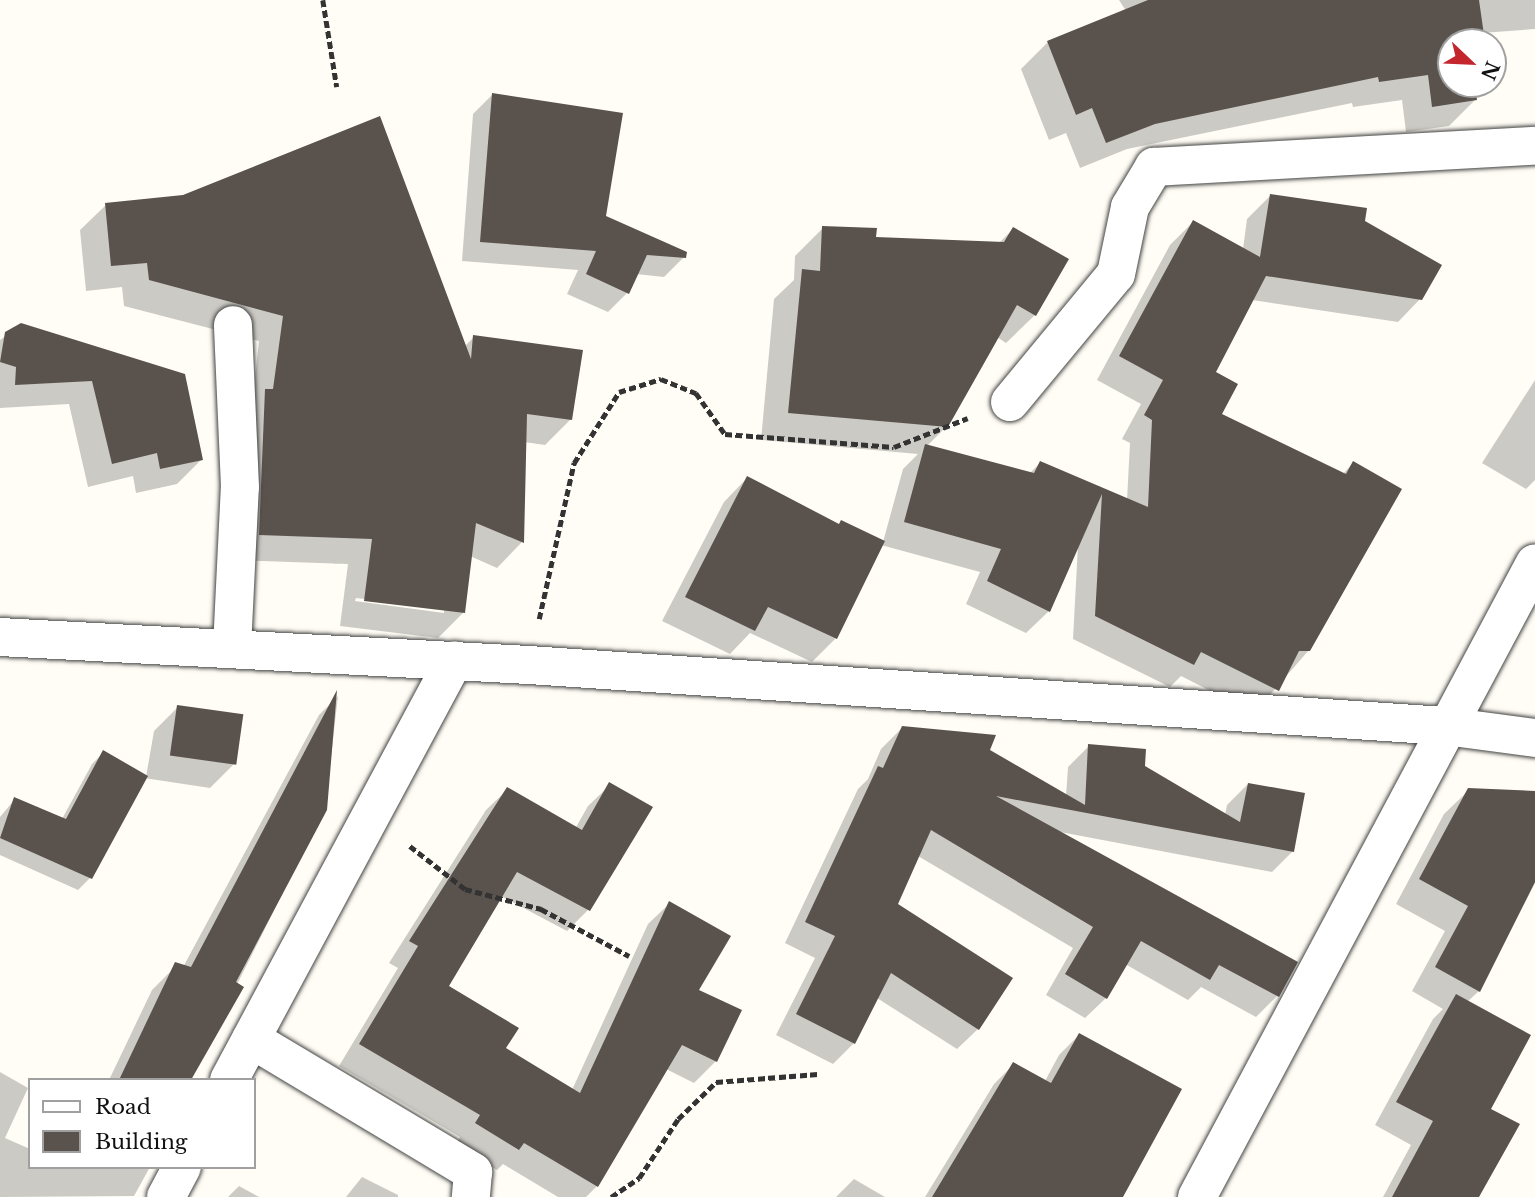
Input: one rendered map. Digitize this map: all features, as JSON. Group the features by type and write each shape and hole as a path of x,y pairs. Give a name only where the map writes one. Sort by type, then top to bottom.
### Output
{"street":[{"path":"1010,402 1116,274 1130,207 1154,167 1535,146"},
{"path":"232,649 240,487 233,325"},
{"path":"1197,1197 1445,726 1535,563"},
{"path":"0,637 454,660 1445,726 1535,738"},
{"path":"230,1078 454,660"},
{"path":"251,1039 473,1172 471,1197"},
{"path":"166,1197 181,1169"}],"path":[{"path":"323,0 337,87"},
{"path":"529,665 574,463 620,392 661,379 696,393 725,434 894,447 1010,402"},
{"path":"370,816 465,889 541,909 629,956"},
{"path":"611,1197 639,1178 678,1119 716,1082 818,1074"}],"building":[{"path":"1148,0 1479,0 1483,28 1437,28 1437,98 1477,100 1432,107 1428,75 1379,82 1378,77 1155,124 1106,143 1092,108 1076,115 1047,41"},
{"path":"492,93 623,113 606,216 687,252 686,258 647,255 629,294 586,274 596,251 480,242"},
{"path":"380,116 471,359 473,335 583,350 572,420 527,414 524,543 476,523 465,613 364,601 372,539 259,535 265,389 273,389 283,316 149,280 147,263 111,266 105,203 183,195"},
{"path":"1270,194 1367,208 1365,221 1442,265 1422,300 1266,276 1216,372 1238,384 1222,414 1346,474 1353,461 1402,489 1310,651 1299,651 1279,691 1201,652 1194,665 1095,616 1102,494 1050,612 987,581 1001,549 904,522 925,444 1034,473 1040,461 1148,507 1152,420 1144,415 1163,380 1119,356 1193,220 1260,257"},
{"path":"822,226 877,228 876,237 1004,242 1013,227 1069,259 1036,316 1017,305 948,427 788,413 802,269 820,271"},
{"path":"21,323 185,374 203,460 160,469 157,453 112,464 92,381 15,385 16,367 0,362 5,332"},
{"path":"747,476 839,524 841,520 885,541 837,639 768,607 755,631 685,597"},
{"path":"337,690 327,810 236,982 244,987 192,1078 120,1078 175,962 191,967"},
{"path":"177,705 243,714 236,765 170,756"},
{"path":"902,726 996,735 990,750 1085,805 1088,744 1146,749 1145,766 1240,822 1248,783 1305,793 1294,852 996,796 1298,962 1279,997 1219,965 1210,980 1141,941 1107,999 1065,974 1093,927 931,830 898,904 1013,978 979,1030 891,973 855,1044 796,1014 835,936 805,922 878,766 883,768"},
{"path":"103,750 148,776 92,879 0,838 14,797 66,819"},
{"path":"609,782 653,807 590,911 517,872 449,986 519,1028 506,1048 580,1093 669,901 731,936 699,990 742,1010 717,1062 682,1045 598,1187 524,1143 519,1150 475,1123 480,1115 359,1044 418,946 409,941 507,787 582,830"},
{"path":"1468,788 1535,791 1535,882 1480,992 1435,967 1468,906 1419,879"},
{"path":"1456,994 1531,1035 1491,1109 1520,1124 1479,1197 1392,1197 1433,1121 1396,1102"},
{"path":"1079,1033 1182,1089 1123,1197 932,1197 1013,1062 1051,1083"}]}
